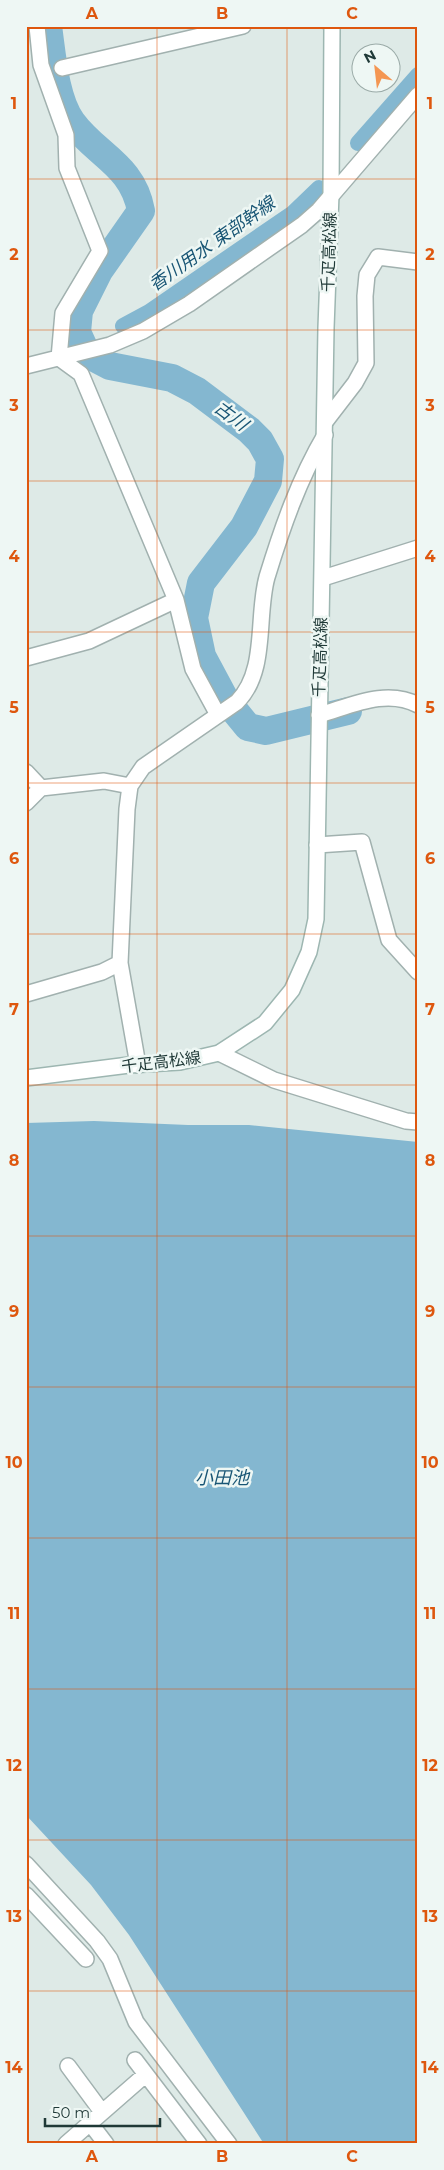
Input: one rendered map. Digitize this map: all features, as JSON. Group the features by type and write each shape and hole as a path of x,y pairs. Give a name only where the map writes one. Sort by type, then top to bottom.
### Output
{"street":[{"path":"37,26 41,65 66,135 67,168 100,251 63,312 66,357 80,374 176,600 193,669 221,713"},
{"path":"62,68 243,26"},
{"name":"千疋高松線","path":"26,1078 180,1062 219,1053 265,1023 292,990 309,952 316,919 331,194 332,26"},
{"path":"26,366 110,345 143,331 189,304 302,225 418,95"},
{"path":"138,1065 120,963 127,809 130,786 143,767 237,702 247,692 256,662 266,579 299,484 325,428 366,363 365,296 368,275 378,257 418,262"},
{"path":"323,578 418,548"},
{"path":"26,658 89,641 176,600"},
{"path":"319,722 381,697 395,696 418,705"},
{"path":"26,772 41,788"},
{"path":"26,803 41,788 104,781 130,786"},
{"path":"317,845 362,842 389,940 418,972"},
{"path":"26,994 102,972 120,963"},
{"path":"219,1053 274,1080 406,1121 418,1122"},
{"path":"26,1864 97,1941 110,1959 136,2022 230,2144"},
{"path":"26,1895 86,1959"},
{"path":"136,2060 145,2075 199,2144"},
{"path":"68,2066 96,2117 106,2144"},
{"path":"66,2144 145,2075"}],"water":[{"name":"小田池","path":"94,1121 188,1125 249,1125 418,1142 418,2144 264,2144 129,1935 91,1885 26,1815 26,1123"}],"waterway":[{"name":"古川","path":"48,26 55,76 66,112 82,134 113,162 130,182 137,195 141,211 99,271 79,311 77,332 87,354 110,366 172,378 197,391 249,430 260,441 270,459 268,481 244,527 201,583 194,618 202,656 225,699 248,727 266,731 348,711"},
{"path":"319,26 323,27"},
{"name":"香川用水 東部幹線","path":"358,143 418,75"},
{"name":"香川用水 東部幹線","path":"123,326 149,312 293,213 319,188"}]}
